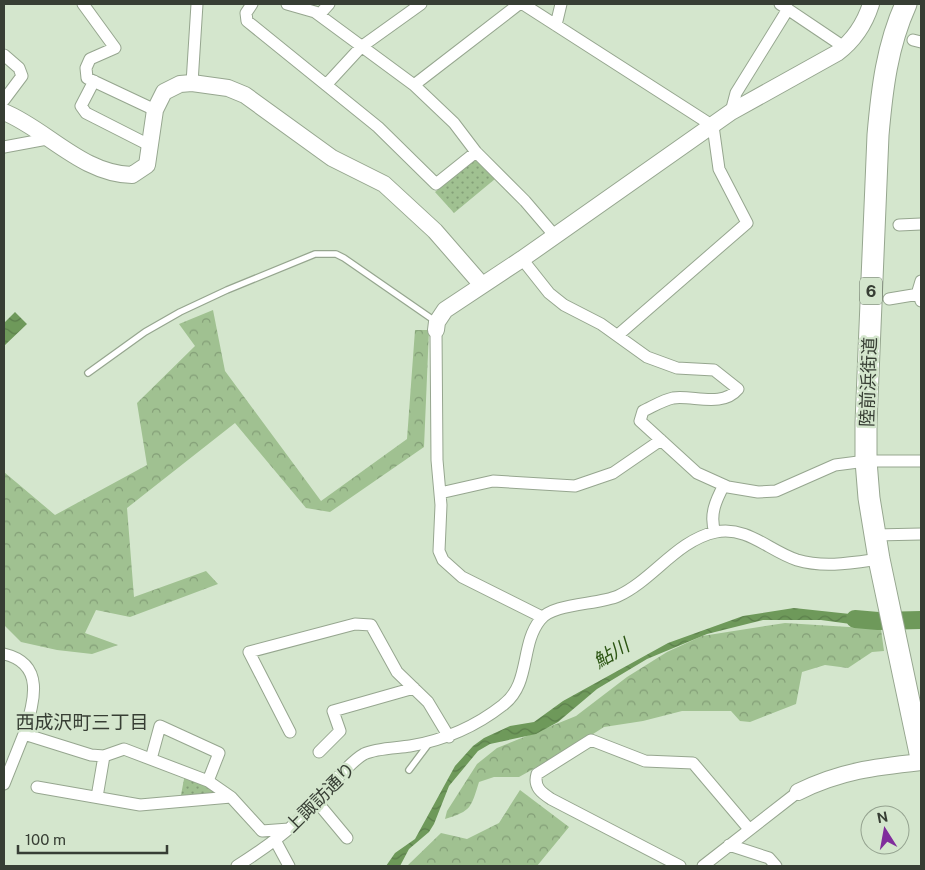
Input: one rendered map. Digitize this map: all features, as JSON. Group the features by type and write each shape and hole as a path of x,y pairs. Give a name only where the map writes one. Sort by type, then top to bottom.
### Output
{"highway":[{"name":"陸前浜街道","path":"906,4 887,57 879,117 869,336 866,461 875,535 886,598 921,760"}],"street":[{"path":"82,4 115,48 90,59 86,68 87,78 155,110"},
{"path":"192,83 197,4"},
{"path":"252,4 246,12 247,21 378,127 436,184 476,152"},
{"path":"287,4 319,15 414,85 454,123 476,152 555,236"},
{"path":"319,15 329,4"},
{"path":"326,85 361,47 421,4"},
{"path":"414,85 519,4"},
{"path":"523,4 713,126 719,169 747,223 618,335"},
{"path":"556,25 561,4"},
{"path":"871,4 865,20 844,47 731,112 446,310 436,326 437,460 440,492 438,536 439,551 443,560 462,576 542,617 557,610 616,597 632,589 652,571 693,541 714,532 738,532 752,537 782,554 798,560 822,565 837,565 879,559"},
{"path":"731,112 736,93 784,6 844,47"},
{"path":"4,55 19,68 22,76 4,100"},
{"path":"94,81 81,106 86,113 150,146"},
{"path":"4,112 28,124 47,139 74,155 121,174 132,174 147,165 155,110 164,92 180,84 192,83 228,88 245,95 332,158 384,184 435,231 482,285"},
{"path":"4,147 47,139"},
{"path":"899,225 921,224"},
{"path":"522,259 549,293 564,305 618,335 656,362 677,368 714,370 738,389 734,394 707,401 673,398 643,411 640,422 698,473 724,485 758,492 776,491 835,465 866,461 921,461"},
{"path":"889,299 920,298 921,281"},
{"path":"440,492 493,481 575,486 613,473 661,440"},
{"path":"714,532 713,513 716,499 724,485"},
{"path":"875,535 921,534"},
{"name":"上諏訪通り","path":"237,866 289,829 364,754 449,737 498,710 512,696 523,676 533,632 542,617"},
{"path":"290,732 249,652 355,624 370,625 397,672 428,702 449,737"},
{"path":"4,654 18,658 27,666 34,690 34,703 4,784"},
{"path":"319,752 340,731 333,711 414,688"},
{"path":"151,759 160,726 219,753 208,781"},
{"path":"24,734 90,755 104,756 124,749 208,781 231,797 262,831 289,829"},
{"path":"680,866 552,799 536,786 536,774 591,740 645,761 693,763 749,829"},
{"path":"97,797 104,756"},
{"path":"703,866 798,792 820,781 845,773 921,760"},
{"path":"37,787 140,805 231,797"},
{"path":"317,802 347,838"},
{"path":"275,840 289,866"},
{"path":"729,845 769,858 776,866"}],"lane":[{"path":"88,372 144,332 180,312 276,268 315,254 336,254 344,258 436,326"},
{"path":"409,770 431,742"}],"green space":[{"path":"476,158 495,179 454,213 435,192"},
{"path":"213,310 225,371 321,501 407,439 415,330 429,330 424,447 330,512 306,508 235,423 127,508 134,597 206,571 218,584 130,617 96,610 85,633 118,645 92,654 57,650 21,642 4,625 4,472 55,515 147,465 137,403 195,346 179,324"},
{"path":"785,623 881,629 884,651 872,652 848,668 825,665 802,672 796,704 750,722 740,721 731,711 682,711 643,721 604,727 519,777 494,777 479,782 469,807 461,813 445,819 447,811 477,764 497,748 576,716 627,677 667,652 702,636"},
{"path":"185,774 231,797 180,800"},
{"path":"520,790 569,827 537,866 407,866 441,833 467,839 499,823"}],"water":[{"path":"15,312 27,324 4,346 4,323"},
{"path":"794,608 878,617 880,628 821,620 763,620 707,634 647,659 597,689 558,722 536,734 490,744 478,751 449,786 429,832 409,849 400,866 386,866 395,853 415,839 455,766 473,746 484,738 510,726 534,722 563,701 668,643 743,616"},
{"path":"921,613 921,627 906,626 904,614"}],"waterway":[{"name":"鮎川","path":"855,619 878,621 921,620"}],"district":[{"name":"西成沢町三丁目","path":"82,722"}]}
